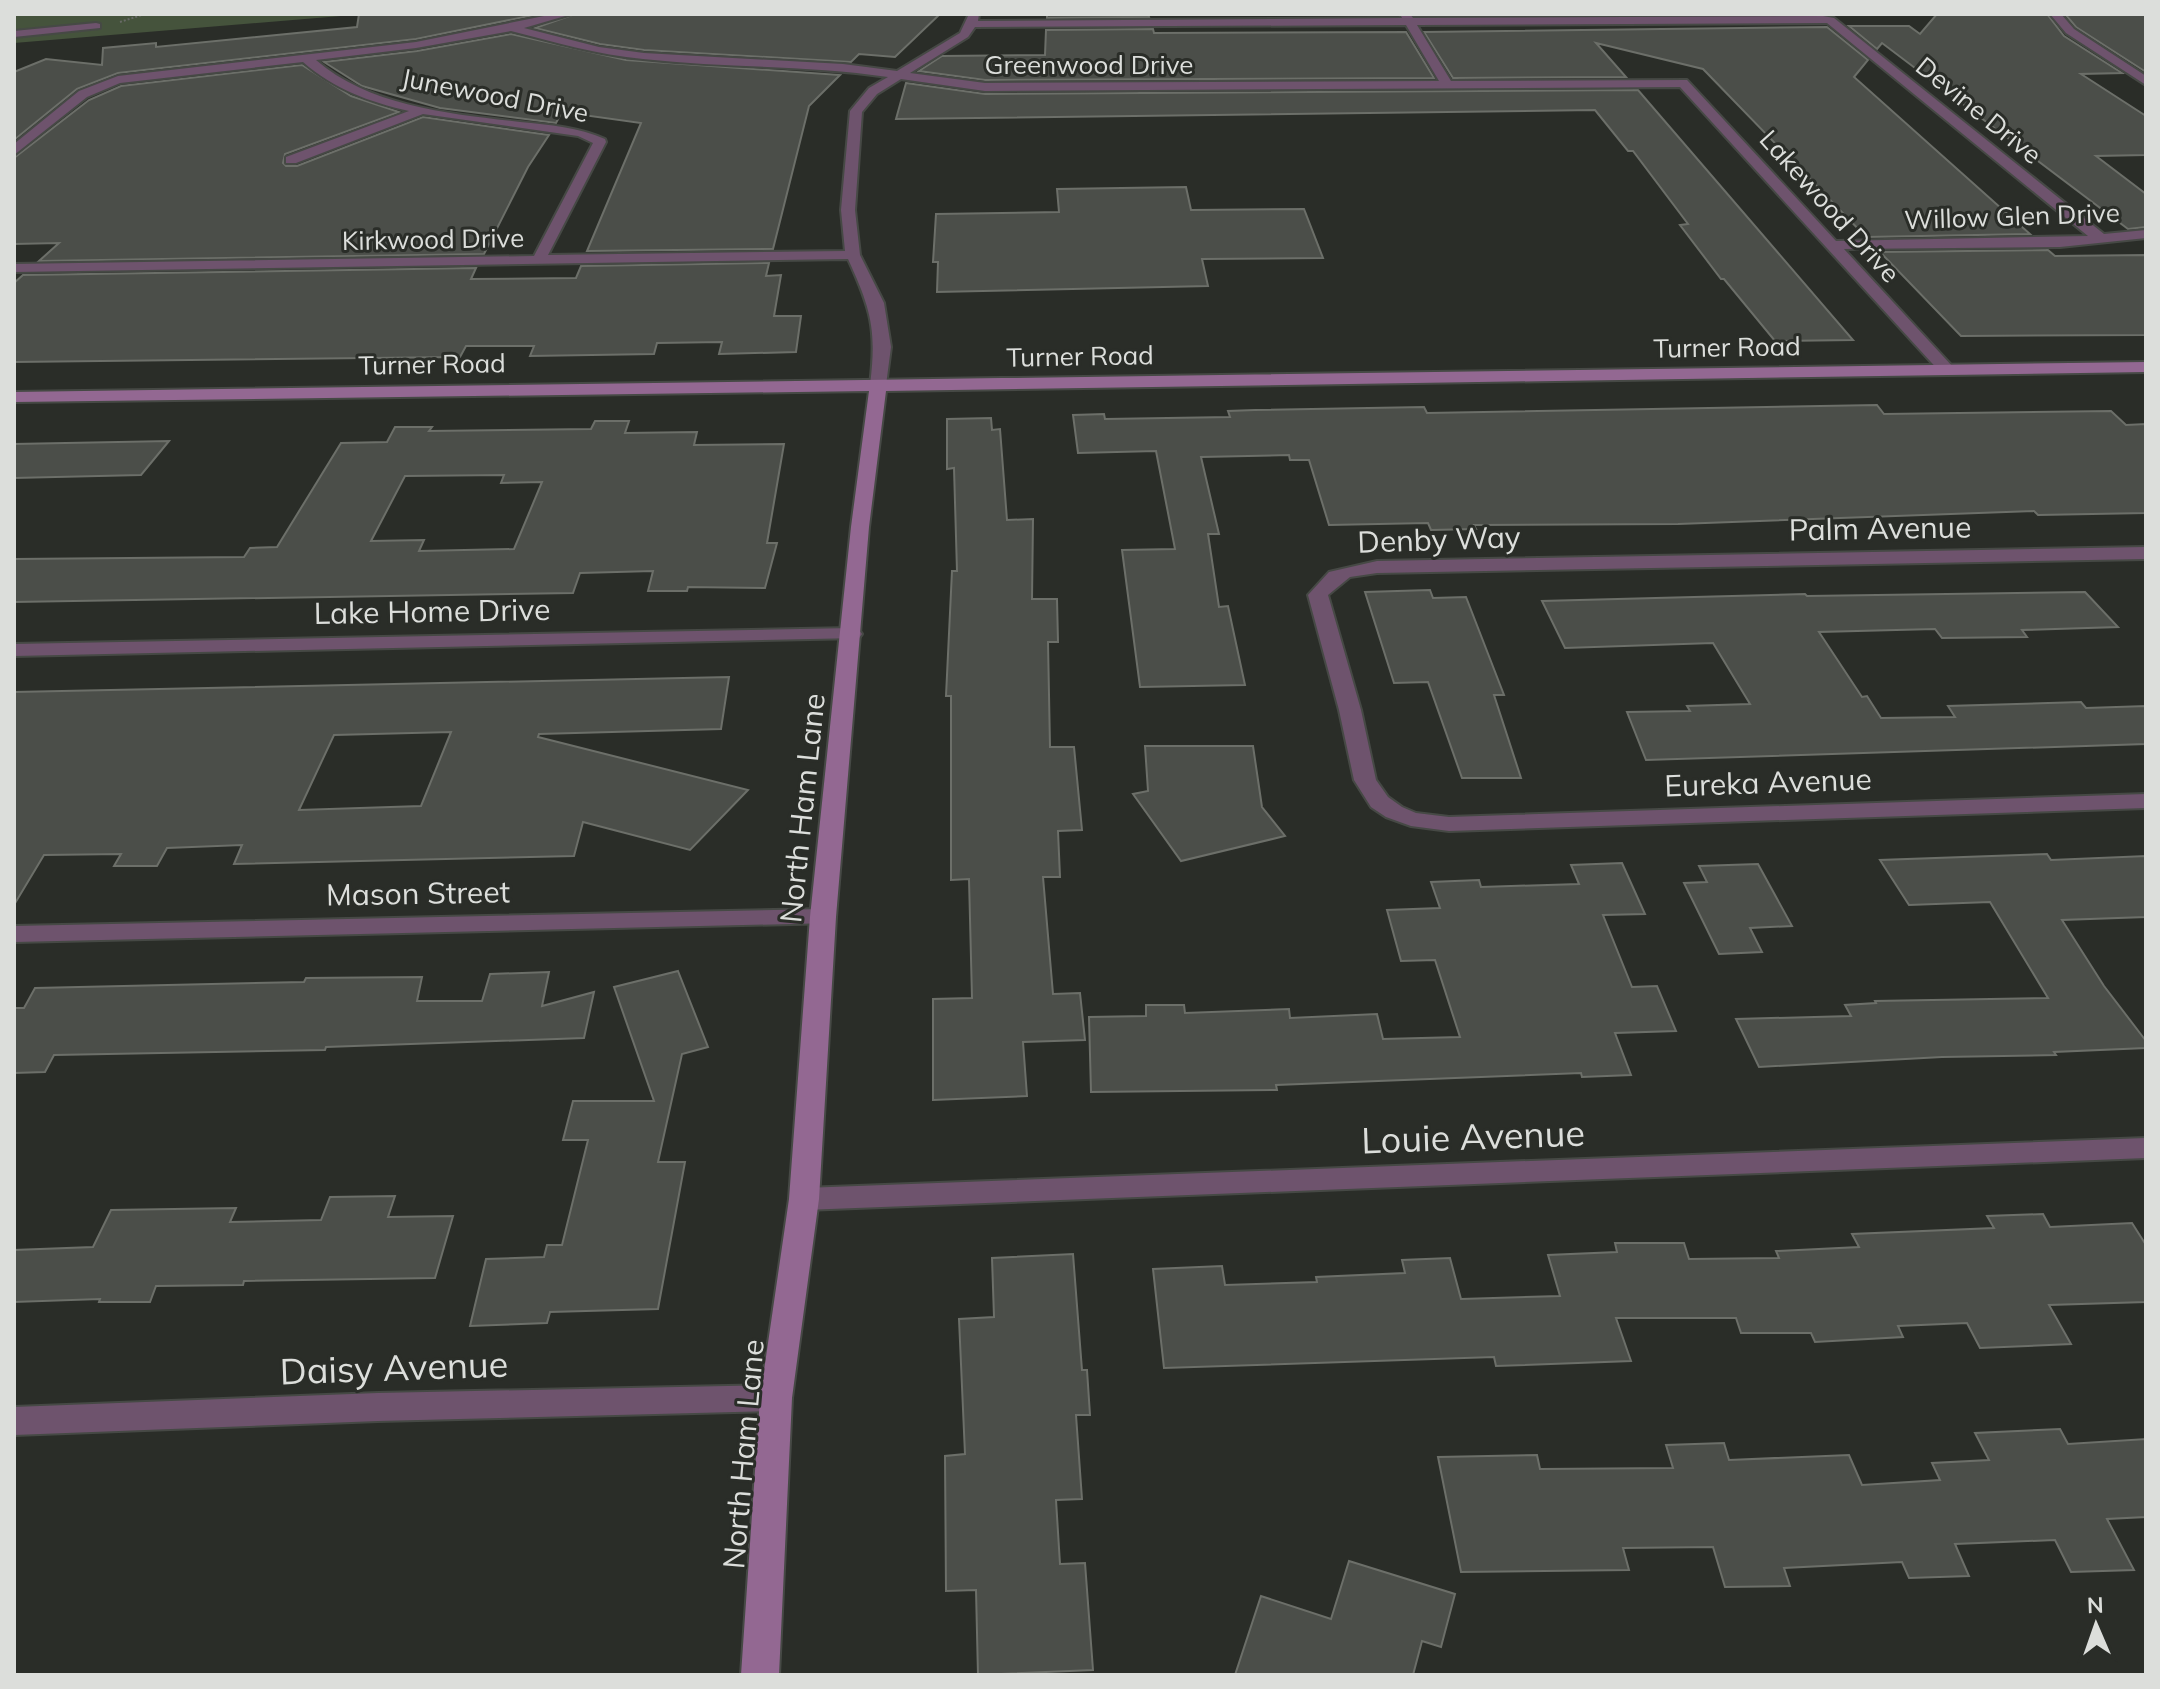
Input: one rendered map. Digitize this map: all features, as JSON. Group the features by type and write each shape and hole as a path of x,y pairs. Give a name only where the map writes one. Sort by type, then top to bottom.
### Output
{"main road":[{"name":"Turner Road","path":"14,397 2146,367"},
{"name":"North Ham Lane","path":"760,1675 776,1398 804,1199 823,917 860,527 878,385"}],"street":[{"path":"14,151 83,94 100,85 145,75 416,45 511,28 567,14"},
{"path":"2055,14 2070,31 2146,81"},
{"path":"973,19 1616,16"},
{"name":"Devine Drive","path":"1616,16 1830,20 2102,240"},
{"path":"1407,17 1446,83"},
{"name":"North Ham Lane","path":"878,385 883,347 876,303 853,255 848,210 856,111 862,100 899,73 957,40 973,19"},
{"path":"14,34 96,26"},
{"name":"Greenwood Drive","path":"511,28 599,50 644,56 899,73 962,84 1002,87 1672,82"},
{"name":"Junewood Drive","path":"306,58 329,79 356,91 422,110 581,133 598,139 600,142 538,261"},
{"name":"Lakewood Drive","path":"1672,82 1683,83 1947,370"},
{"path":"291,160 422,110"},
{"name":"Willow Glen Drive","path":"1831,245 2102,240 2146,234"},
{"name":"Kirkwood Drive","path":"14,268 853,255"},
{"name":"Palm Avenue","path":"1616,563 2146,553"},
{"name":"Denby Way","path":"1394,812 1379,802 1365,780 1350,710 1318,595 1328,580 1346,572 1377,567 1616,563"},
{"name":"Lake Home Drive","path":"14,650 852,634"},
{"name":"Eureka Avenue","path":"1394,812 1411,819 1449,824 2146,801"},
{"name":"Mason Street","path":"14,934 823,917"},
{"name":"Louie Avenue","path":"804,1199 2146,1148"},
{"name":"Daisy Avenue","path":"14,1421 378,1407 776,1398"}],"green space":[{"path":"14,14 365,14 14,43"}],"building":[{"path":"359,14 539,14 416,39 118,73 77,89 14,140 14,72 46,59 102,65 103,48 156,43 156,47 357,27"},
{"path":"575,14 940,14 895,57 859,54 851,62 644,50 600,44 535,28"},
{"path":"1047,14 1148,14 1149,17 1047,18"},
{"path":"1937,14 2047,14 2064,36 2122,73 2081,74 2146,116 2146,155 2096,156 2146,194 2146,227 2128,229 1882,43 1877,49 1849,26 1909,26 1920,34"},
{"path":"2065,14 2146,14 2146,72 2076,27"},
{"path":"1827,27 1868,60 1854,77 2030,234 1866,237 1703,69 1596,43 1626,77 1453,78 1424,32"},
{"path":"1153,29 1154,33 1406,32 1434,78 985,80 919,71 942,56 1045,55 1046,30"},
{"path":"511,34 626,60 840,75 809,106 773,249 587,251 641,123 562,112 556,123 440,108 362,86 324,62 417,51"},
{"path":"302,65 351,96 399,112 285,154 283,163 286,166 297,166 423,117 549,135 528,167 484,254 39,261 59,243 14,244 14,158 89,100 121,86"},
{"path":"906,83 985,94 1638,90 1853,340 1775,341 1721,279 1680,225 1688,224 1633,151 1628,151 1595,110 896,119"},
{"path":"1186,187 1191,210 1304,209 1323,258 1202,259 1208,286 937,292 938,262 933,262 936,214 1059,212 1057,189"},
{"path":"2048,250 2055,256 2146,255 2146,335 1961,336 1880,252"},
{"path":"769,263 766,276 781,275 774,316 801,316 796,352 719,354 722,342 657,343 654,354 530,356 534,346 466,346 460,357 14,362 14,283 23,275 476,268 471,279 576,278 581,266"},
{"path":"1877,405 1884,414 2111,411 2126,425 2146,424 2146,513 2038,515 2034,511 1678,524 1474,525 1476,529 1431,530 1428,523 1329,525 1309,460 1290,460 1289,455 1201,457 1219,534 1208,534 1219,607 1228,606 1245,685 1140,687 1122,550 1175,549 1156,451 1078,453 1073,415 1104,414 1105,419 1230,417 1228,411 1255,410 1424,407 1427,413"},
{"path":"991,418 992,430 1000,429 1007,520 1033,519 1032,599 1057,599 1058,642 1048,642 1050,747 1074,747 1082,830 1058,831 1060,877 1043,877 1053,994 1080,993 1085,1040 1023,1042 1027,1096 933,1100 933,999 972,998 969,879 951,880 951,696 946,696 952,571 957,571 954,468 947,469 947,419"},
{"path":"595,421 629,421 625,433 697,432 694,445 784,444 767,543 777,543 765,588 688,587 687,591 648,591 653,571 580,573 573,593 14,602 14,559 244,557 250,548 277,547 341,443 387,442 395,427 432,427 429,431 591,429","holes":["504,475 501,483 542,482 514,549 419,551 424,540 371,541 405,476"]},
{"path":"169,441 141,475 14,478 14,444"},
{"path":"1430,590 1433,598 1466,597 1504,695 1494,695 1521,778 1462,778 1428,682 1394,683 1365,592"},
{"path":"2085,592 2118,627 2022,630 2027,637 1942,638 1935,629 1819,632 1862,697 1867,696 1881,718 1955,717 1948,706 2081,702 2086,708 2146,706 2146,744 1646,760 1627,712 1690,711 1687,706 1750,704 1713,643 1565,648 1542,601 1805,594"},
{"path":"729,677 721,729 539,734 538,737 748,790 690,850 583,822 574,856 234,864 242,845 167,848 157,866 114,866 121,854 44,855 14,905 14,692","holes":["451,732 421,806 299,810 334,735"]},
{"path":"1145,746 1253,746 1262,807 1285,836 1181,861 1133,794 1148,791"},
{"path":"2047,854 2051,860 2146,856 2146,917 2062,920 2104,986 2146,1041 2146,1048 2054,1052 2056,1055 1942,1057 1759,1067 1736,1019 1851,1016 1845,1005 1875,1001 2048,998 1990,902 1909,905 1880,860"},
{"path":"1622,863 1645,914 1603,915 1632,987 1657,986 1676,1031 1615,1033 1631,1075 1582,1077 1581,1073 1276,1085 1277,1090 1091,1092 1089,1017 1146,1016 1146,1005 1184,1005 1185,1013 1289,1009 1290,1018 1377,1014 1383,1039 1460,1037 1435,960 1401,961 1387,910 1440,908 1431,882 1479,880 1481,887 1579,884 1571,865"},
{"path":"1758,864 1792,926 1750,928 1762,952 1719,954 1684,883 1707,882 1699,866"},
{"path":"678,971 708,1047 682,1054 658,1162 685,1162 658,1309 550,1312 547,1323 470,1326 486,1259 544,1257 547,1245 562,1245 588,1140 563,1140 573,1101 654,1101 614,987"},
{"path":"549,972 542,1006 594,992 584,1038 326,1047 325,1050 54,1055 45,1072 14,1073 14,1008 24,1008 35,988 422,977 417,1001 482,1001 490,974"},
{"path":"395,1196 388,1217 453,1216 435,1278 244,1281 243,1285 156,1286 150,1302 99,1302 100,1299 14,1302 14,1250 93,1247 111,1210 236,1208 230,1222 321,1220 330,1197"},
{"path":"2043,1214 2050,1227 2132,1223 2146,1245 2146,1302 2049,1305 2071,1344 1980,1348 1967,1323 1898,1326 1903,1337 1815,1342 1811,1333 1741,1333 1736,1318 1616,1318 1631,1361 1496,1366 1494,1357 1164,1368 1153,1269 1222,1266 1225,1285 1317,1282 1316,1277 1405,1273 1402,1260 1450,1258 1461,1299 1560,1296 1548,1255 1617,1252 1615,1243 1684,1243 1689,1259 1779,1258 1776,1251 1859,1247 1852,1234 1994,1228 1987,1216"},
{"path":"1073,1254 1082,1370 1087,1370 1090,1415 1076,1415 1082,1499 1056,1500 1060,1564 1085,1563 1093,1670 978,1675 976,1590 946,1591 945,1456 965,1454 959,1319 994,1317 992,1258"},
{"path":"2060,1429 2068,1444 2146,1439 2146,1517 2107,1519 2134,1570 2071,1572 2055,1540 1955,1544 1969,1576 1909,1578 1902,1562 1784,1568 1790,1586 1725,1587 1713,1547 1623,1548 1629,1570 1461,1572 1438,1457 1537,1455 1540,1469 1673,1468 1666,1445 1724,1443 1729,1460 1849,1455 1862,1485 1940,1480 1932,1463 1989,1460 1975,1433"},
{"path":"1349,1561 1455,1594 1441,1647 1422,1641 1413,1675 1235,1675 1261,1596 1331,1619"}]}
